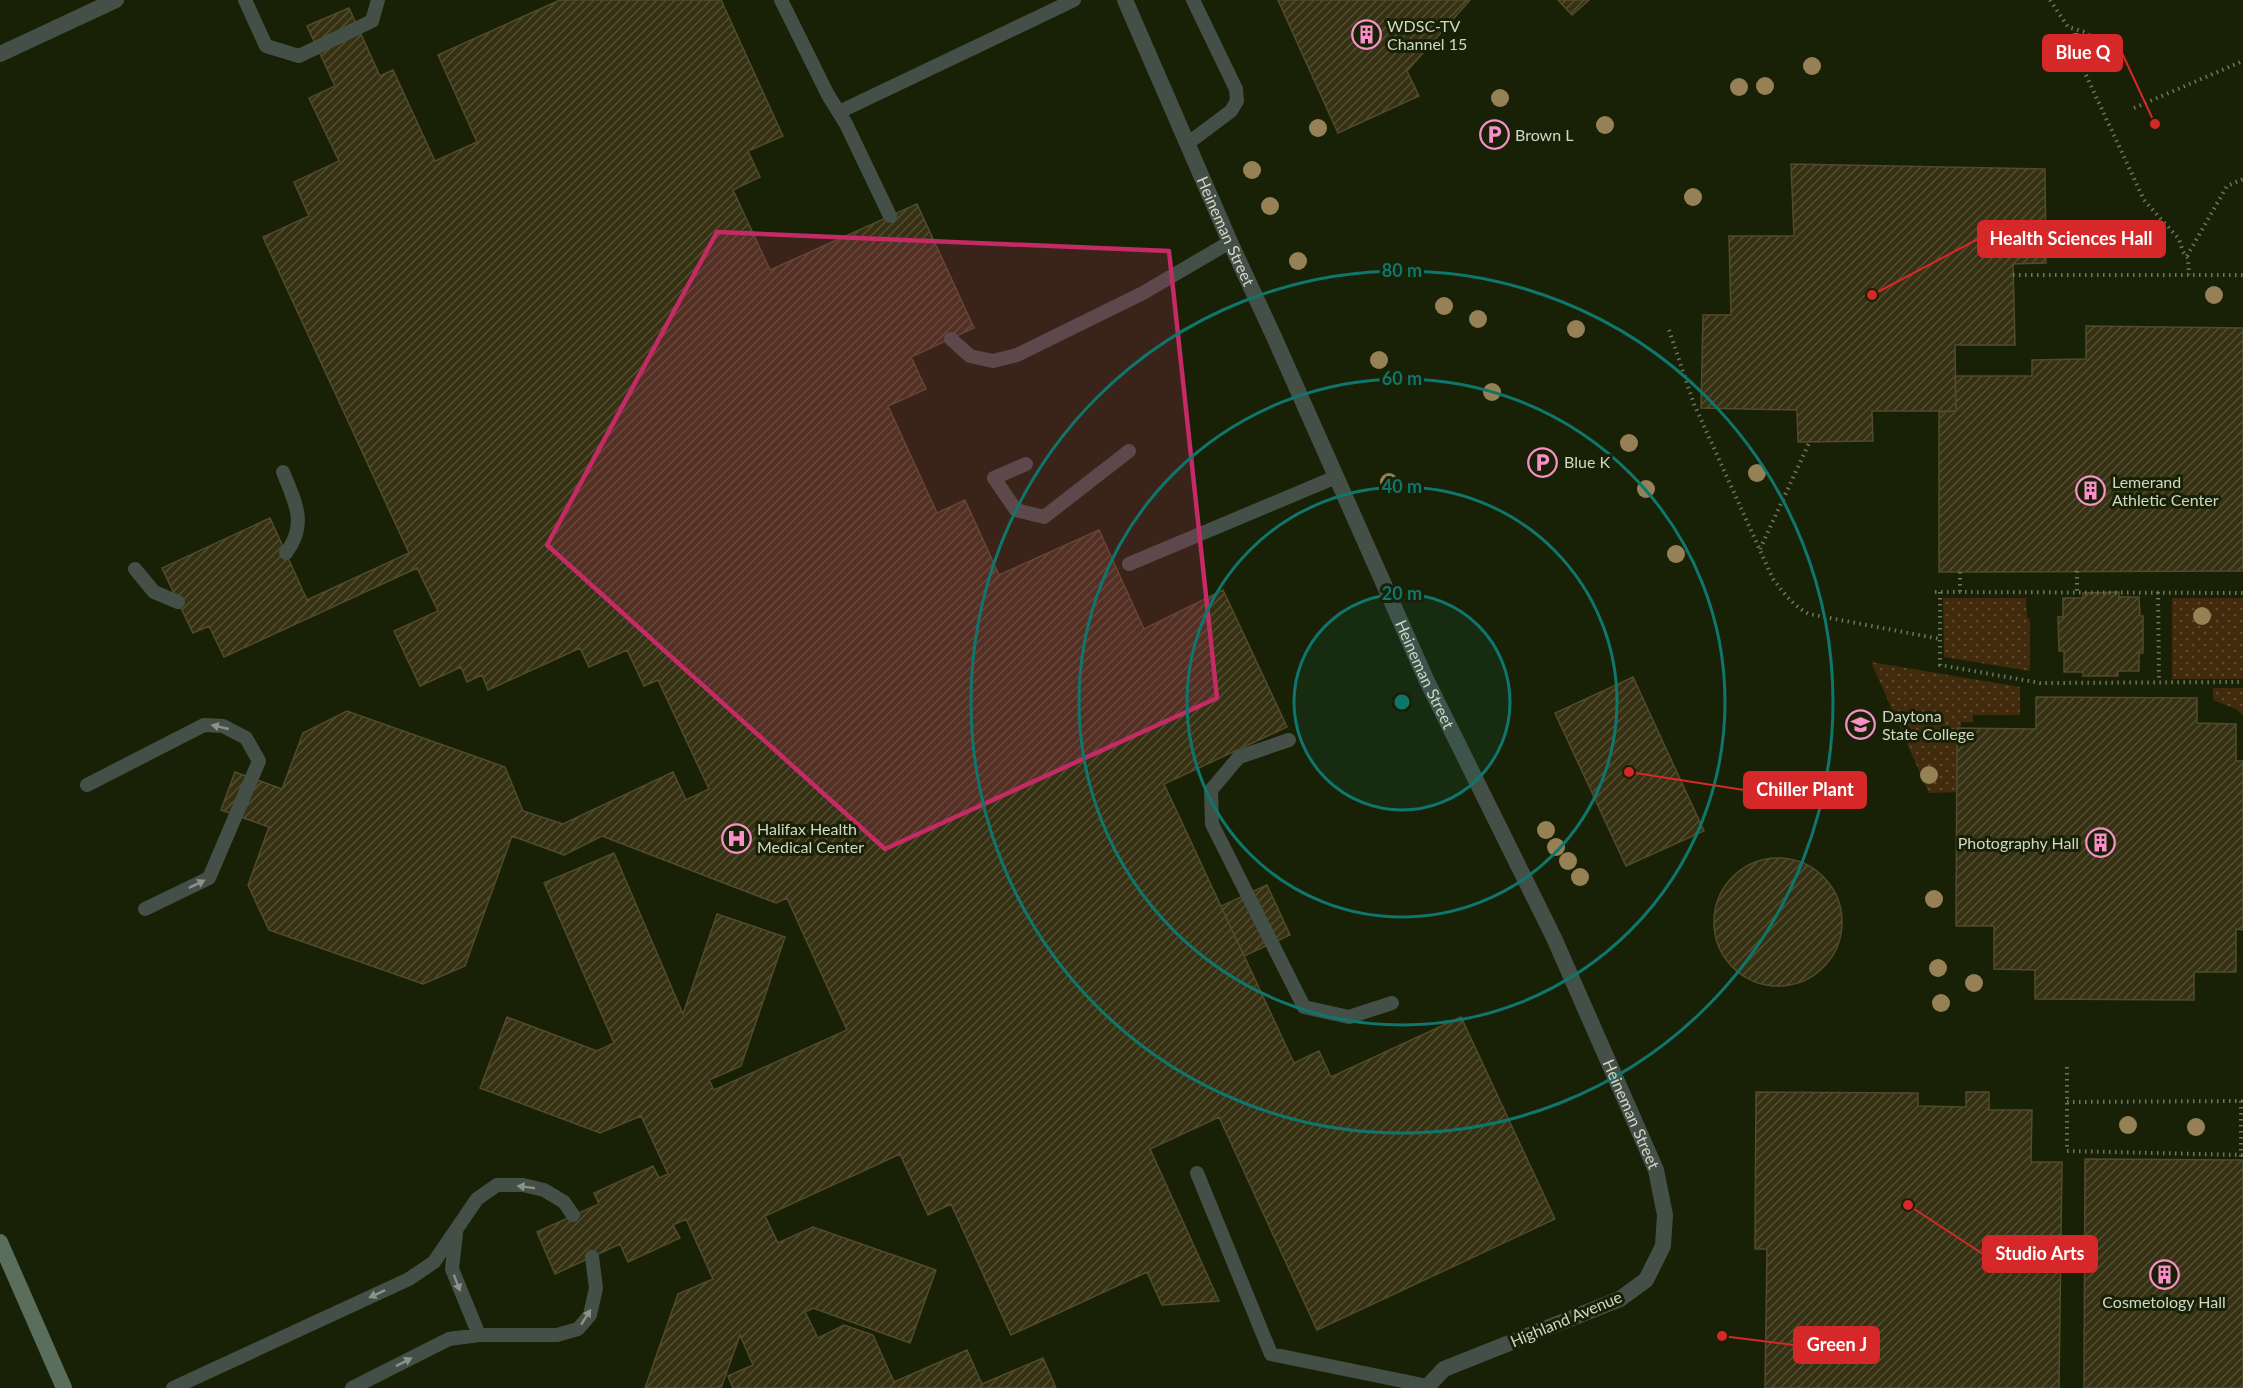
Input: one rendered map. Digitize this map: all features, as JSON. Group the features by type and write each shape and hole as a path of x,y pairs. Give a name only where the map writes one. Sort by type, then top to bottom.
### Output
{"main road":[{"path":"0,1242 64,1388"}],"street":[{"path":"0,54 116,0"},
{"name":"Heineman Street","path":"1125,0 1230,242 1426,679 1554,938 1656,1170 1665,1215"},
{"name":"Highland Avenue","path":"1427,1387 1444,1369 1620,1299 1646,1280 1663,1246 1665,1215"}],"lane":[{"path":"245,0 266,46 299,56 372,21 378,0"},
{"path":"781,0 890,216"},
{"path":"839,112 1074,0"},
{"path":"1187,144 1231,111 1237,101 1236,89 1193,0"},
{"path":"951,339 970,356 993,361 1017,355 1143,293 1230,242"},
{"path":"1026,464 994,478 1016,510 1044,516 1129,451"},
{"path":"283,472 298,512 295,541 286,553"},
{"path":"1129,564 1336,477"},
{"path":"135,569 154,592 178,602"},
{"path":"87,785 204,725 223,726 246,738 259,760 209,878 145,909"},
{"path":"1289,740 1239,757 1211,790 1212,824 1304,1007 1349,1017 1392,1003"},
{"path":"1197,1173 1271,1354 1427,1387"},
{"path":"173,1388 409,1279 434,1262 477,1199 497,1185 523,1185 544,1190 564,1202 573,1215"},
{"path":"457,1228 452,1269 479,1335"},
{"path":"352,1388 449,1339 479,1335 556,1335 578,1329 590,1315 596,1288 592,1257"}],"path":[{"path":"2050,0 2068,27 2088,33 2092,43 2079,60 2144,200 2179,239 2183,252 2187,256"},
{"path":"2134,108 2243,61"},
{"path":"2189,275 2187,256 2227,186 2243,179"},
{"path":"2013,275 2243,275"},
{"path":"1670,330 1694,404 1773,579 1788,599 1797,608 1809,614 1940,639"},
{"path":"1760,549 1810,441"},
{"path":"2077,571 2077,592"},
{"path":"1959,572 1960,592"},
{"path":"2243,593 1937,592 1940,665 2040,683 2243,682"},
{"path":"2158,592 2159,682"},
{"path":"2067,1067 2067,1102 2067,1151 2241,1157 2241,1101 2067,1102"},
{"path":"2144,1153 2144,1160"}],"highlighted area":[{"path":"717,232 1169,251 1217,698 885,849 547,545"}],"shaded area":[{"path":"1943,598 2026,598 2027,618 2030,619 2030,671 1944,657"},
{"path":"2172,598 2243,598 2243,679 2172,679"},
{"path":"1871,662 2020,687 2020,715 1973,715 1973,722 1961,722 1960,792 1929,793"},
{"path":"2213,688 2243,688 2243,715 2236,709 2213,700"}],"building":[{"name":"Halifax Health Medical Center","path":"560,0 721,0 783,136 748,151 760,177 733,190 770,270 917,204 974,328 911,357 926,389 888,406 937,513 965,500 999,575 1099,530 1144,629 1223,590 1287,727 1164,784 1294,1063 1319,1051 1331,1077 1461,1017 1555,1219 1317,1330 1219,1117 1150,1149 1219,1301 1162,1305 1147,1272 1011,1335 951,1204 928,1215 900,1154 765,1216 778,1243 813,1227 936,1270 910,1343 813,1308 805,1312 818,1338 844,1325 873,1335 894,1382 967,1350 982,1384 1043,1358 1056,1388 733,1388 728,1376 753,1365 740,1335 721,1388 645,1388 678,1294 713,1279 686,1219 673,1225 680,1238 628,1262 620,1244 555,1274 537,1232 599,1204 594,1193 653,1166 659,1178 668,1174 641,1116 600,1133 480,1088 507,1017 597,1051 614,1043 544,883 614,853 683,1014 717,914 785,937 741,1066 709,1080 714,1090 847,1030 787,898 776,903 602,836 564,855 512,836 465,966 423,984 269,930 248,885 269,827 221,810 235,772 282,789 303,733 347,711 505,767 523,811 563,824 673,772 686,800 709,789 658,680 644,686 627,650 589,667 580,648 488,690 482,675 467,682 461,667 420,686 394,631 438,611 417,568 224,657 209,626 193,633 162,568 270,518 307,600 409,553 263,237 309,216 294,182 339,161 309,98 335,86 307,26 349,8 380,76 393,70 435,161 477,142 438,55"},
{"name":"WDSC-TV Channel 15","path":"1278,0 1470,0 1407,71 1419,96 1338,133"},
{"path":"1558,0 1589,0 1572,15"},
{"path":"1791,164 2045,169 2046,263 2013,264 2015,345 1955,345 1956,411 1872,411 1873,441 1798,442 1797,410 1701,408 1703,315 1731,315 1729,236 1794,236"},
{"name":"Lemerand Athletic Center","path":"2086,326 2243,328 2243,571 1939,572 1939,412 1956,411 1955,376 2032,376 2032,360 2086,359"},
{"path":"2119,592 2119,597 2139,597 2140,616 2143,616 2143,653 2139,653 2139,671 2118,671 2118,676 2083,676 2083,672 2064,672 2064,651 2059,651 2058,617 2063,617 2063,598 2083,598 2083,593"},
{"path":"1633,677 1704,831 1626,866 1555,713"},
{"name":"Photography Hall","path":"2036,697 2197,698 2197,723 2236,724 2236,761 2243,761 2243,930 2236,929 2236,972 2194,972 2194,1000 2035,999 2035,970 1994,969 1994,926 1956,926 1957,728 2036,729"},
{"path":"1778,858 1803,863 1823,877 1837,897 1842,922 1837,947 1823,967 1803,981 1778,986 1753,981 1733,967 1719,947 1714,922 1719,897 1733,877 1753,863"},
{"path":"1267,885 1290,935 1244,956 1221,906"},
{"path":"1756,1092 1918,1093 1918,1106 1966,1107 1966,1092 1989,1092 1989,1110 2032,1110 2031,1162 2062,1162 2059,1388 1765,1388 1767,1249 1755,1249"},
{"name":"Cosmetology Hall","path":"2085,1159 2243,1160 2243,1388 2084,1388"}],"place":[{"name":"WDSC-TV Channel 15","path":"1366,35"},
{"name":"Blue Q","path":"2155,124"},
{"name":"Brown L","path":"1494,135"},
{"name":"Health Sciences Hall","path":"1872,295"},
{"name":"Blue K","path":"1543,462"},
{"name":"Lemerand Athletic Center","path":"2091,491"},
{"name":"Daytona State College","path":"1861,725"},
{"name":"Chiller Plant","path":"1629,772"},
{"name":"Halifax Health Medical Center","path":"736,838"},
{"name":"Photography Hall","path":"2100,843"},
{"name":"Studio Arts","path":"1908,1205"},
{"name":"Cosmetology Hall","path":"2164,1274"},
{"name":"Green J","path":"1722,1336"}]}
